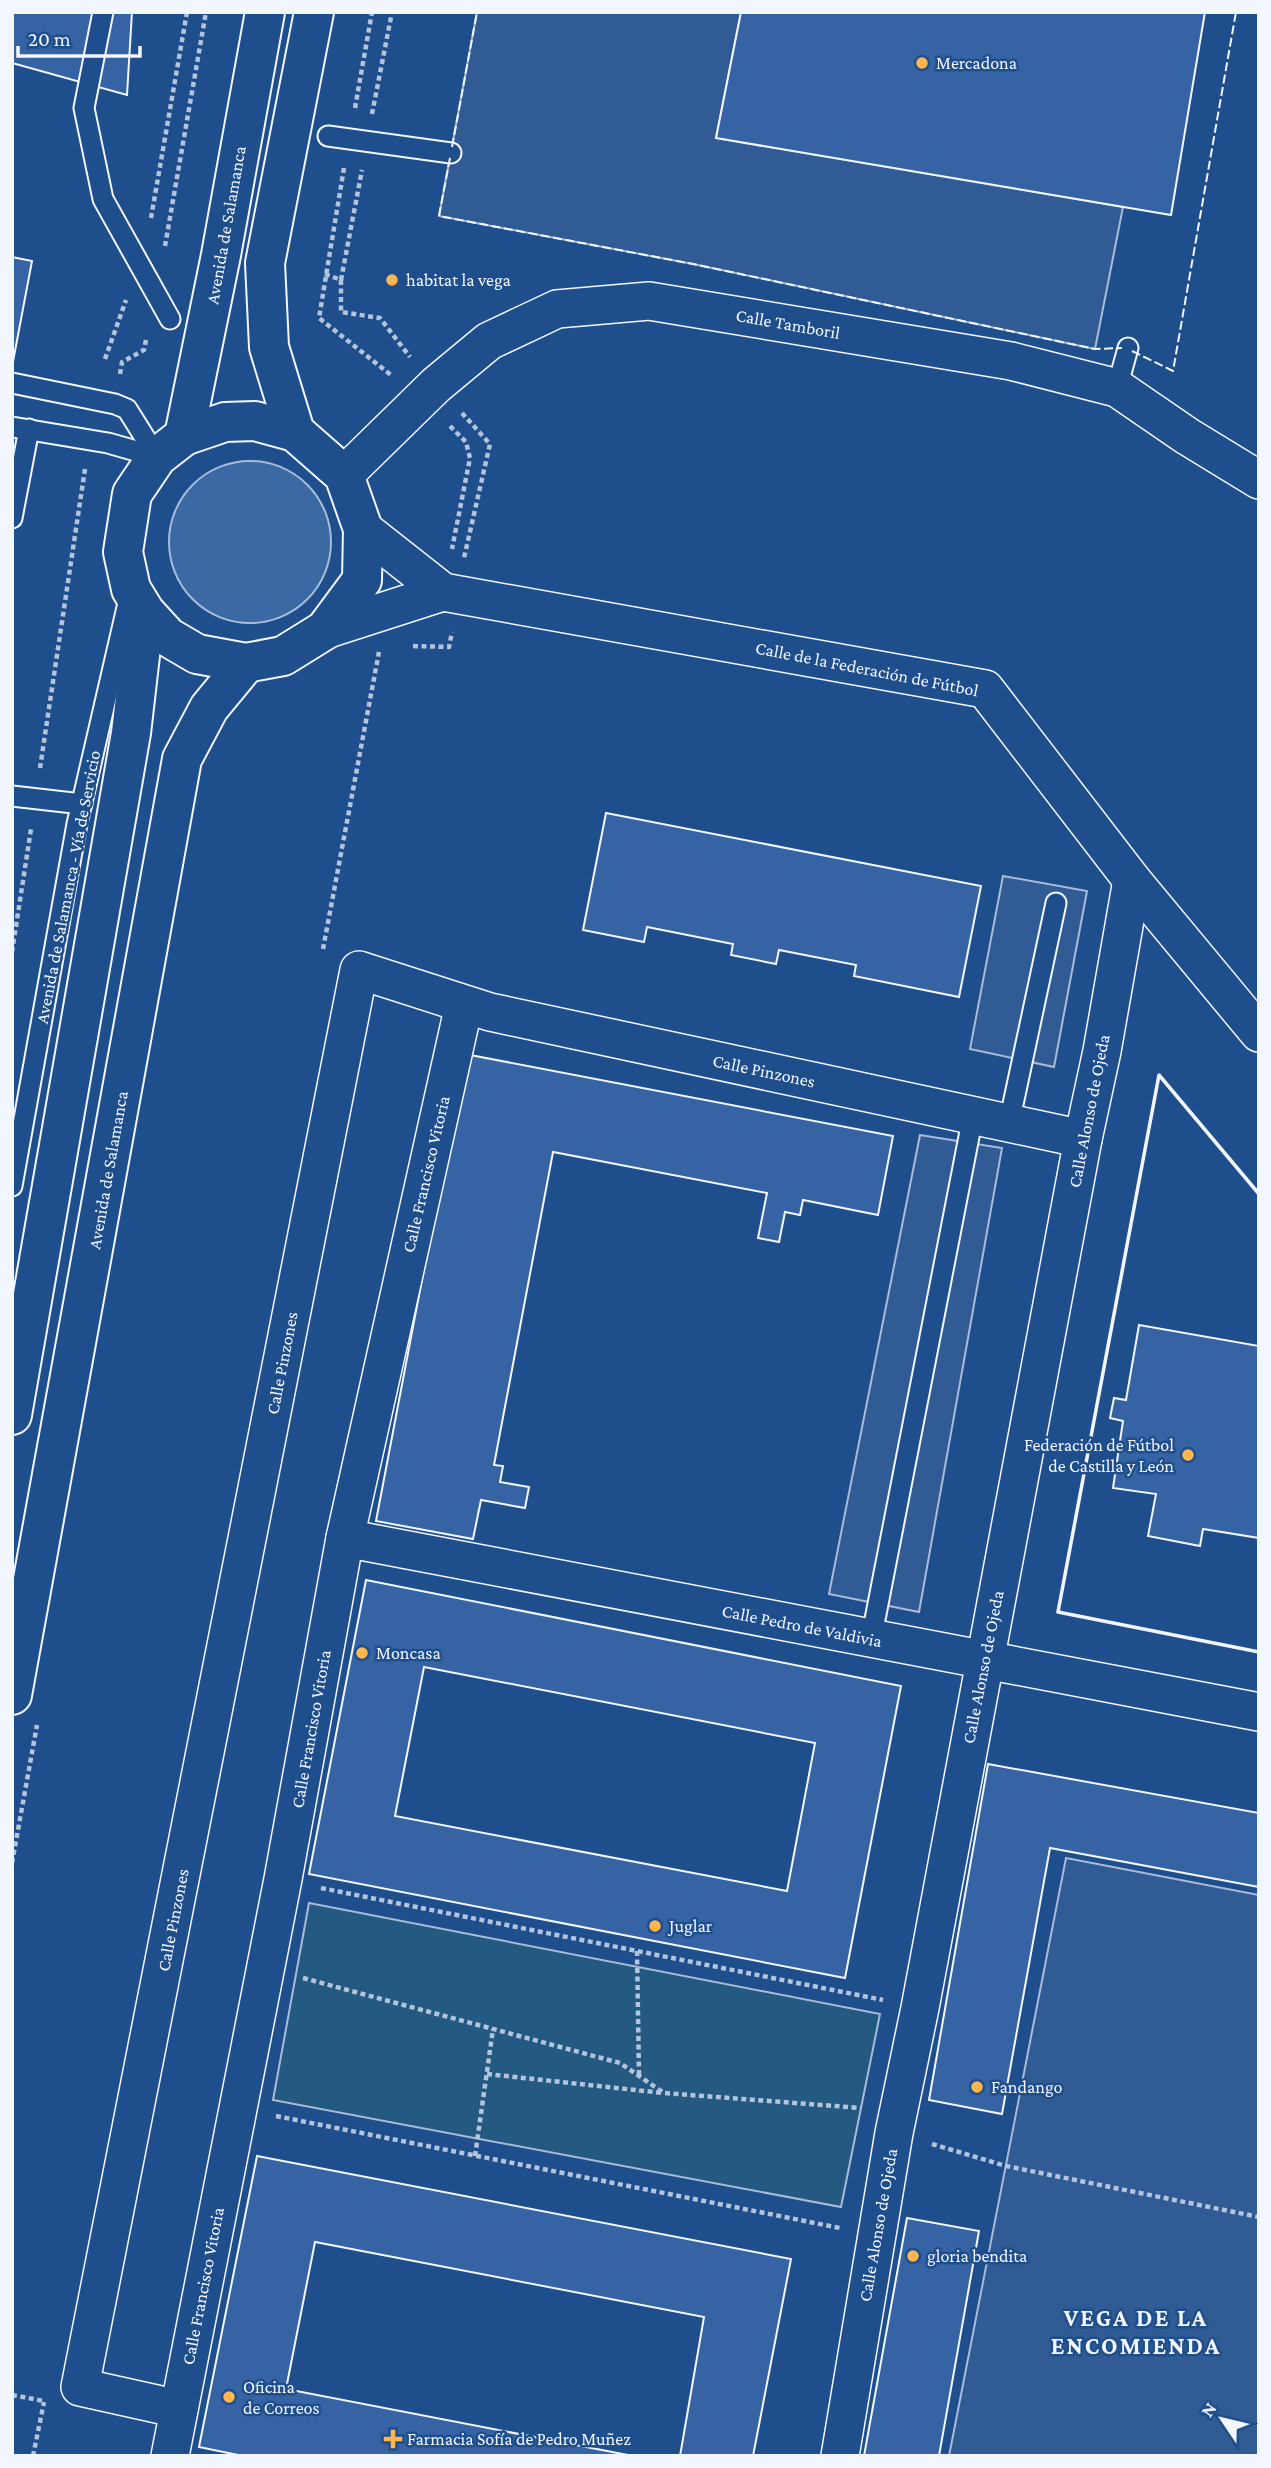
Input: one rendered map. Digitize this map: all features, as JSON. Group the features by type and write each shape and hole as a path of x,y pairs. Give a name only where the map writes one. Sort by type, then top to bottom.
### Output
{"highway":[{"name":"Avenida de Salamanca","path":"171,447 222,255 265,12"},
{"path":"295,432 269,347 265,263 314,12"},
{"path":"12,1415 131,733 138,601 123,552 132,494 171,447 225,422 255,421 295,432 344,475 363,529 362,580 325,630 283,656 246,663 197,654 168,637 138,601"},
{"name":"Avenida de Salamanca","path":"12,1695 182,759 209,708 246,663"}],"street":[{"name":"Calle Tamboril","path":"344,475 436,385 489,341 557,309 649,301 1011,361 1117,388 1187,436 1259,480"},
{"name":"Calle de la Federación de Fútbol","path":"363,529 451,593 985,689 1132,880 1259,1033"},
{"name":"Calle de la Federación de Fútbol","path":"325,630 451,593"},
{"name":"Calle Alonso de Ojeda","path":"840,2456 894,2133 1102,1051 1132,880"},
{"name":"Calle Pinzones","path":"179,2409 80,2387 359,970 464,1005 1083,1139"},
{"name":"Calle Francisco Vitoria","path":"170,2456 283,1879 345,1538 464,1005"},
{"name":"Calle Pedro de Valdivia","path":"345,1538 1259,1712"}],"lane":[{"path":"103,12 83,108 103,199 170,318"},
{"path":"328,136 451,153"},
{"path":"1117,388 1128,348"},
{"path":"12,383 115,404 127,409 171,447"},
{"path":"12,518 20,428 108,443 171,447"},
{"name":"Avenida de Salamanca - Vía de Servicio","path":"12,1186 82,804 138,601"},
{"path":"12,796 82,804"},
{"path":"1009,1123 1056,903"},
{"path":"871,1640 973,1116"}],"path":[{"path":"142,268 187,12"},
{"path":"163,253 206,12"},
{"path":"372,12 325,274 320,318 398,381"},
{"path":"325,274 341,279 341,312 380,318 418,365"},
{"path":"122,362 144,350"},
{"path":"408,646 449,647 451,593 466,544 490,444 456,407"},
{"path":"442,417 466,442 470,458 451,556"},
{"path":"12,952 85,464"},
{"path":"12,1863 38,1723"},
{"path":"283,1879 920,2008"},
{"path":"637,1951 639,2076"},
{"path":"266,1966 620,2063 664,2093"},
{"path":"475,2156 493,2029"},
{"path":"487,2074 664,2093 870,2109 894,2133 1006,2166 1259,2217"},
{"path":"237,2106 265,2114 876,2235"}],"shaded area":[{"path":"477,12 741,12 716,138 1123,207 1095,349 693,264 439,216"},
{"path":"250,461 281,467 295,474 307,485 318,497 325,511 331,542 325,573 318,587 307,599 295,610 281,617 250,623 219,617 205,610 193,599 182,587 175,573 169,542 175,511 182,497 193,485 205,474 219,467"},
{"path":"1003,876 1087,891 1054,1067 970,1049"},
{"path":"920,1135 1002,1148 919,1612 829,1594"},
{"path":"1066,1858 1259,1895 1259,2456 949,2456"},
{"path":"309,1903 880,2014 841,2207 273,2100"}],"building":[{"path":"12,12 132,12 127,95 12,63"},
{"path":"741,12 1205,12 1171,215 716,138"},
{"path":"12,257 32,261 12,367"},
{"path":"606,813 981,886 959,997 854,976 856,965 779,950 776,964 731,955 733,944 647,927 644,942 583,930"},
{"path":"465,1054 893,1136 878,1215 803,1200 800,1215 785,1212 779,1242 758,1238 767,1193 553,1152 494,1465 503,1466 500,1482 529,1487 525,1508 481,1500 473,1539 376,1521"},
{"name":"Federación de Fútbol de Castilla y León","path":"1139,1325 1259,1346 1259,1538 1203,1529 1200,1546 1148,1536 1156,1494 1113,1488 1123,1421 1110,1418 1114,1398 1126,1400"},
{"path":"366,1580 901,1686 845,1978 309,1874","holes":["424,1667 815,1743 787,1891 395,1816"]},
{"path":"988,1764 1259,1813 1259,1887 1050,1848 1002,2114 929,2100"},
{"path":"257,2156 791,2259 753,2456 680,2456 704,2317 315,2242 286,2389 633,2456 243,2456 199,2447"},
{"path":"907,2218 979,2231 939,2456 864,2456"}],"fence":[{"path":"452,147 477,12"},
{"path":"1132,351 1173,371 1236,12"},
{"path":"450,158 439,216 693,264 1095,349 1122,348"}],"wall":[{"path":"1259,1194 1159,1075 1058,1612 1259,1652"}],"place":[{"name":"Mercadona","path":"922,63"},
{"name":"habitat la vega","path":"392,280"},
{"name":"Federación de Fútbol de Castilla y León","path":"1188,1455"},
{"name":"Moncasa","path":"362,1653"},
{"name":"Juglar","path":"655,1926"},
{"name":"Fandango","path":"977,2087"},
{"name":"gloria bendita","path":"913,2256"},
{"name":"Oficina de Correos","path":"229,2397"},
{"name":"Farmacia Sofía de Pedro Muñez","path":"393,2439"}],"district":[{"name":"VEGA DE LA ENCOMIENDA","path":"1136,2331"}]}
